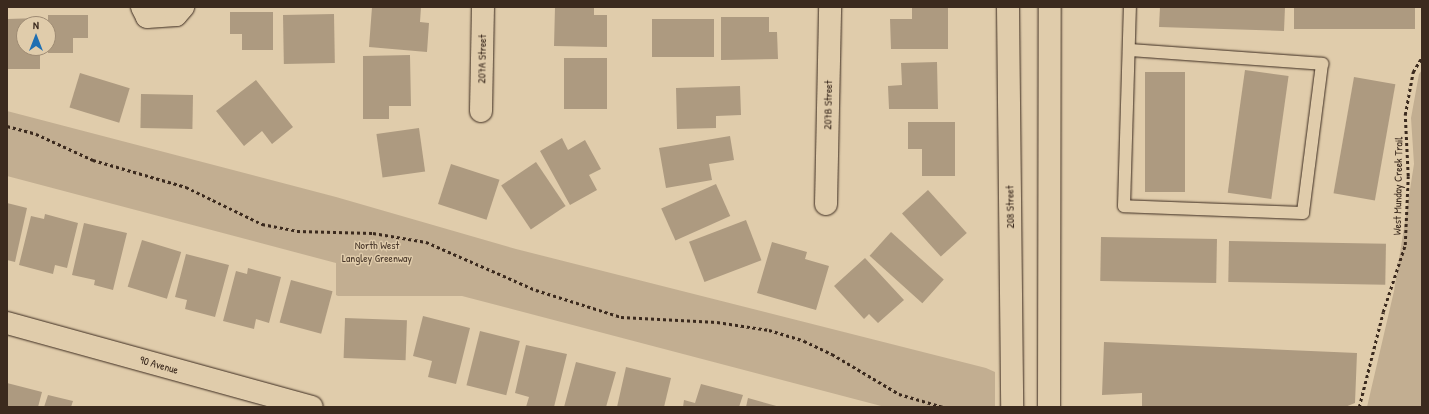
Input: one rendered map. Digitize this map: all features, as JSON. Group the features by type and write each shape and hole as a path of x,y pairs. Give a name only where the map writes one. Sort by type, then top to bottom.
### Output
{"main road":[{"path":"142,7 147,17 176,15 183,7"},
{"name":"207A Street","path":"481,111 483,7"},
{"name":"207B Street","path":"826,204 830,7"},
{"name":"208 Street","path":"1008,7 1012,407"},
{"path":"1049,407 1050,7"},
{"name":"90 Avenue","path":"7,323 312,407"}],"lane":[{"path":"1129,50 1322,64 1303,213 1124,206 1130,7"}],"path":[{"name":"West Munday Creek Trail","path":"1359,407 1383,312 1405,246 1408,176 1405,115 1413,72 1422,57"},
{"path":"7,126 36,134 93,160 186,187 262,224 282,229 373,233 426,242 536,290 621,317 717,322 769,330 804,341 832,354 899,394 943,407"}],"green space":[{"path":"1422,70 1422,407 1367,407 1394,291 1414,164 1411,118 1419,74"},
{"name":"North West Langley Greenway","path":"7,111 336,197 516,249 986,368 995,372 995,407 885,407 462,296 338,296 336,295 336,263 7,176"}],"building":[{"path":"372,7 421,7 420,22 429,23 427,52 369,47"},
{"path":"555,7 594,7 594,15 607,15 607,47 554,46"},
{"path":"912,7 948,7 948,49 891,49 890,19 912,19"},
{"path":"1160,7 1285,7 1284,31 1159,27"},
{"path":"1294,7 1415,7 1415,29 1294,29"},
{"path":"230,12 273,12 273,50 242,50 242,34 230,34"},
{"path":"334,14 335,63 284,64 283,15"},
{"path":"88,15 88,38 73,38 73,53 56,53 56,16 48,16"},
{"path":"721,17 769,17 769,32 777,32 778,59 721,60"},
{"path":"7,19 16,19 16,56 40,56 40,69 7,69"},
{"path":"652,19 714,19 714,57 652,57"},
{"path":"410,55 411,106 389,106 389,119 363,119 363,56"},
{"path":"564,58 607,58 607,109 564,109"},
{"path":"937,62 938,109 889,109 888,86 902,85 901,63"},
{"path":"1245,70 1289,76 1271,199 1228,193"},
{"path":"1145,72 1185,72 1185,192 1145,192"},
{"path":"80,73 130,88 119,123 69,107"},
{"path":"1354,77 1395,84 1375,201 1334,193"},
{"path":"256,80 293,127 272,144 262,131 244,146 216,111"},
{"path":"740,86 741,115 716,116 716,128 677,129 676,88"},
{"path":"141,94 193,95 192,129 140,128"},
{"path":"908,122 955,122 955,176 922,176 922,149 908,149"},
{"path":"419,128 425,172 383,178 376,134"},
{"path":"730,136 734,160 709,164 712,180 666,188 659,148"},
{"path":"562,138 568,150 585,140 601,169 589,175 597,190 570,205 540,151"},
{"path":"536,162 566,206 531,229 501,185"},
{"path":"451,164 500,180 487,220 438,204"},
{"path":"716,184 730,216 675,240 661,208"},
{"path":"928,190 967,233 941,257 902,213"},
{"path":"7,203 27,208 15,262 7,260"},
{"path":"45,214 78,223 67,268 55,265 53,274 19,265 31,216 44,219"},
{"path":"746,220 761,260 704,282 689,242"},
{"path":"84,223 127,233 113,290 94,285 95,280 72,275"},
{"path":"891,232 944,280 922,303 870,256"},
{"path":"1101,237 1217,239 1216,283 1100,281"},
{"path":"142,240 181,252 167,299 128,287"},
{"path":"1229,241 1386,244 1385,285 1228,282"},
{"path":"772,242 807,252 805,259 829,266 816,310 757,293"},
{"path":"186,254 229,265 215,317 185,309 187,300 175,297"},
{"path":"865,258 904,300 878,323 869,314 864,319 834,286"},
{"path":"248,268 281,277 269,323 256,319 254,329 223,321 236,271 247,274"},
{"path":"291,280 333,291 321,334 280,323"},
{"path":"423,316 470,328 456,384 428,377 432,361 413,356"},
{"path":"345,318 407,320 406,360 344,358"},
{"path":"480,331 520,341 506,395 466,385"},
{"path":"1104,342 1357,353 1355,403 1345,407 1142,406 1142,393 1102,395"},
{"path":"526,345 567,354 554,407 526,407 529,397 515,393"},
{"path":"576,362 616,372 606,407 564,407"},
{"path":"626,367 671,378 664,407 617,407"},
{"path":"7,383 42,392 38,407 7,407"},
{"path":"701,384 743,395 739,407 683,407 684,400 695,403"},
{"path":"48,395 73,401 71,407 44,407"},
{"path":"748,398 780,407 746,407"}]}
